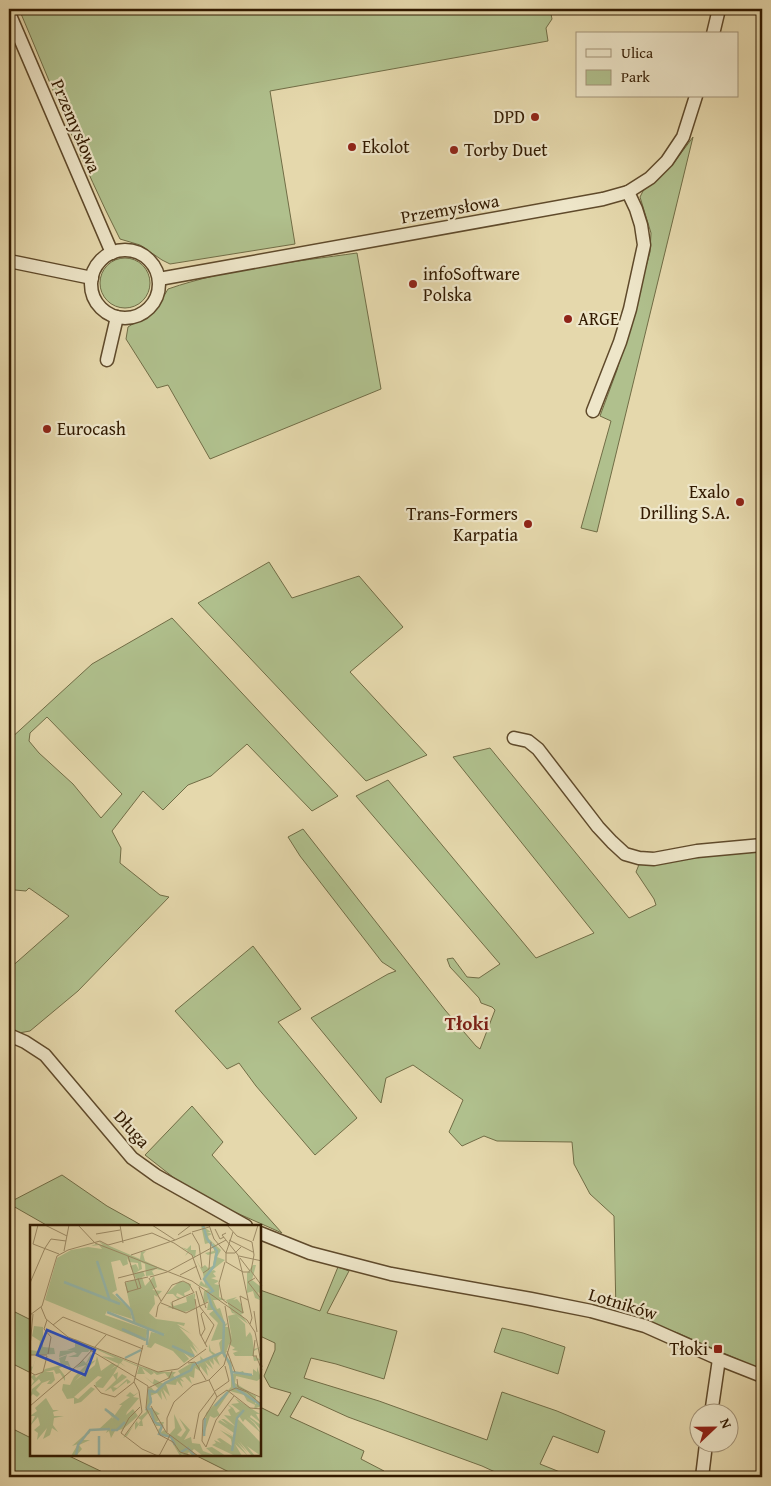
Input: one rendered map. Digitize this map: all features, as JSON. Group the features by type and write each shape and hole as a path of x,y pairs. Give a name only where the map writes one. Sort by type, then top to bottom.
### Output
{"street":[{"path":"714,32 720,9"},
{"name":"Przemysłowa","path":"9,13 112,253"},
{"name":"Przemysłowa","path":"158,279 603,199 628,192 650,178 667,161 683,137 695,98"},
{"path":"593,412 620,342 644,245 641,225 628,192"},
{"path":"122,250 142,254 156,269 158,290 155,300 148,309 138,315 128,318 107,313 94,298 92,278 96,268 102,259 112,253 122,250"},
{"path":"9,261 92,278"},
{"path":"107,360 116,316"},
{"path":"514,738 528,741 538,749 598,827 625,854 639,858 654,859 697,851 762,845"},
{"name":"Długa","path":"9,1035 25,1042 45,1055 132,1158 157,1176 244,1225"},
{"name":"Lotników","path":"261,1233 310,1253 392,1274 591,1311 645,1326 762,1376"},
{"path":"712,1404 719,1359"},
{"path":"702,1477 705,1454"}],"green space":[{"path":"19,9 550,9 552,19 546,28 548,41 270,91 295,244 170,264 140,245 120,239 80,154"},
{"path":"693,137 597,532 581,528 611,421 600,416 617,370 650,252 651,233 640,197 643,191 673,164"},
{"path":"357,253 381,389 210,459 168,385 157,388 126,339 128,327 157,308 168,289 238,271"},
{"path":"125,258 135,260 143,265 148,273 150,283 148,293 143,301 135,306 125,308 115,306 107,301 102,293 100,283 102,273 107,265 115,260"},
{"path":"269,562 292,598 359,576 403,627 350,672 427,755 366,781 198,603"},
{"path":"172,618 338,796 312,811 247,744 211,776 188,785 163,810 143,791 112,831 121,848 120,863 160,895 169,897 78,991 30,1031 19,1033 9,1030 9,969 69,916 29,888 26,891 15,890 9,884 9,740 92,664","holes":["47,717 122,794 101,818 73,784 39,753 29,741 30,733"]},
{"path":"490,748 629,918 656,905 636,872 640,862 666,862 762,849 762,1370 678,1333 616,1313 614,1216 590,1194 574,1164 572,1142 497,1141 484,1136 462,1146 449,1132 463,1100 413,1065 386,1078 381,1103 311,1018 396,971 382,962 300,856 288,837 303,829 445,1010 480,1049 495,1010 481,1003 479,998 450,967 447,959 453,958 467,977 479,978 500,964 356,796 388,780 536,958 594,933 453,757"},
{"path":"253,946 301,1009 278,1022 357,1118 315,1155 256,1086 239,1063 227,1069 175,1011"},
{"path":"192,1106 223,1142 212,1155 282,1233 221,1206 178,1181 145,1155"},
{"path":"62,1175 107,1206 141,1225 46,1225 13,1206 10,1202"},
{"path":"338,1267 349,1271 327,1313 397,1331 384,1379 311,1358 304,1378 379,1401 487,1440 502,1392 557,1411 605,1431 598,1453 553,1436 540,1464 565,1474 564,1477 506,1477 482,1466 348,1417 302,1396 290,1417 364,1451 361,1459 384,1471 382,1477 239,1477 197,1456 261,1456 261,1408 278,1416 291,1393 270,1387 264,1376 275,1350 275,1343 261,1336 261,1290 320,1311"},
{"path":"9,1309 30,1320 30,1372 9,1362"},
{"path":"502,1328 565,1347 558,1374 494,1352"},
{"path":"9,1427 30,1438 30,1456 69,1456 113,1477 9,1477"}],"place":[{"name":"DPD","path":"535,117"},
{"name":"Ekolot","path":"352,147"},
{"name":"Torby Duet","path":"454,150"},
{"name":"infoSoftware Polska","path":"413,284"},
{"name":"ARGE","path":"568,319"},
{"name":"Eurocash","path":"47,429"},
{"name":"Exalo Drilling S.A.","path":"740,502"},
{"name":"Trans-Formers Karpatia","path":"528,524"},
{"name":"Tłoki","path":"718,1349"}],"district":[{"name":"Tłoki","path":"467,1023"}]}
